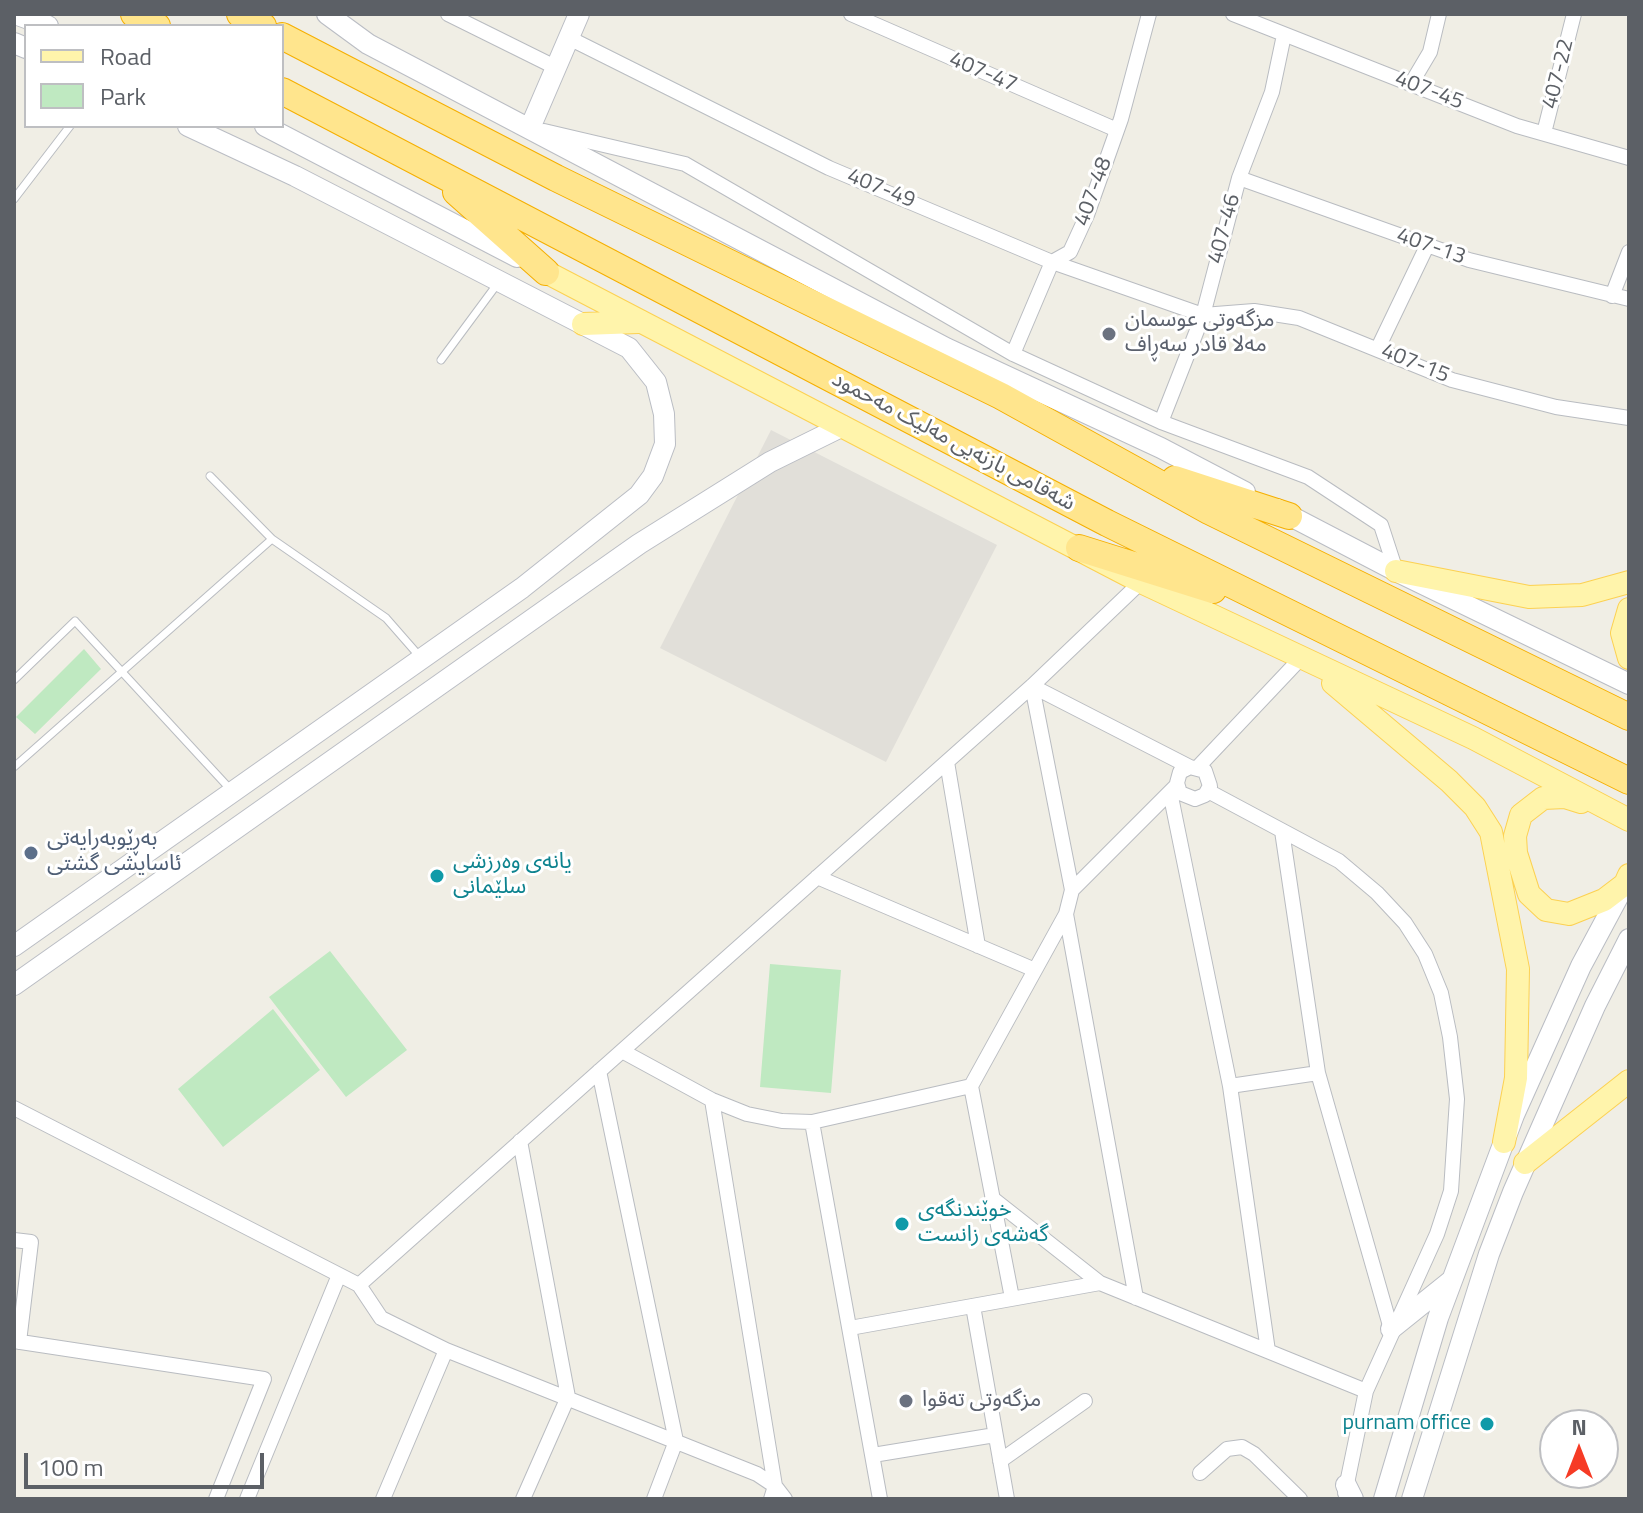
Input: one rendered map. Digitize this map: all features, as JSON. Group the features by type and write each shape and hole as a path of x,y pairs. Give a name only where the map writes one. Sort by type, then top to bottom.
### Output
{"highway":[{"path":"134,14 153,24"},
{"path":"240,14 259,24"},
{"path":"284,37 556,178 1001,396 1250,531 1629,717"},
{"name":"شەقامی بازنەیی مەلیک مەحمود","path":"284,92 1107,523 1629,781"},
{"path":"426,165 546,272"},
{"path":"1119,461 1289,516"},
{"path":"1079,548 1292,615"}],"main road":[{"path":"15,14 42,24"},
{"path":"327,14 368,44 955,353 1161,448 1396,571 1629,684"},
{"path":"530,128 579,14"},
{"path":"14,946 522,588 639,495 653,476 666,429 656,382 629,348 295,176 192,128"},
{"path":"269,128 1141,582 1473,738 1620,816"},
{"path":"583,324 642,322"},
{"path":"14,985 639,544 770,462 843,426"},
{"path":"1396,571 1529,597 1582,595 1629,582"},
{"path":"1629,609 1622,633 1629,658"},
{"path":"1301,658 1449,781 1475,807 1491,832 1518,969 1516,1078 1504,1142"},
{"path":"226,796 239,828"},
{"path":"1620,816 1565,797 1535,802 1517,825 1516,853 1529,894 1536,904 1558,914 1591,907 1627,879"},
{"path":"1384,1499 1452,1280 1504,1142 1581,966 1627,879"},
{"path":"1412,1499 1489,1254 1525,1163 1629,939"},
{"path":"1525,1163 1629,1081"},
{"path":"1391,1329 1452,1280"}],"street":[{"path":"448,14 555,67"},
{"name":"407-47","path":"851,14 1117,130"},
{"name":"407-48","path":"1013,354 1052,262 1070,252 1117,130 1149,14"},
{"name":"407-45","path":"1233,14 1544,133 1629,158"},
{"path":"1411,84 1430,52 1439,14"},
{"name":"407-22","path":"1544,133 1574,14"},
{"name":"407-46","path":"1161,422 1203,315 1239,178 1272,92 1284,35"},
{"name":"407-49","path":"569,38 829,168 1052,262 1203,315"},
{"path":"530,128 685,164 1013,354 1161,422 1308,477 1381,525 1396,571"},
{"name":"407-13","path":"1239,178 1483,264 1629,299"},
{"path":"1378,348 1427,246"},
{"path":"1612,296 1629,252"},
{"name":"407-15","path":"1203,315 1254,311 1299,318 1452,380 1556,407 1629,418"},
{"path":"359,1285 1032,686 1141,582"},
{"path":"1072,890 1173,789 1180,772 1194,767 1301,658"},
{"path":"1032,686 1208,775 1208,791 1200,798 1189,799 1173,789"},
{"path":"1012,1298 971,1086 1066,914 1072,890 1032,686"},
{"path":"947,762 978,946"},
{"path":"1173,789 1230,1086 1268,1351"},
{"path":"1208,791 1339,861 1377,893 1405,923 1425,954 1441,993 1457,1099 1451,1191 1437,1234 1391,1329 1366,1391 1348,1494"},
{"path":"1282,831 1318,1073 1391,1329"},
{"path":"817,877 1035,970"},
{"path":"1066,914 1136,1298"},
{"path":"622,1051 712,1100 766,1119 812,1122 971,1086"},
{"path":"599,1071 676,1441 654,1499"},
{"path":"1230,1086 1318,1073"},
{"path":"712,1100 773,1493"},
{"path":"14,1108 359,1285 381,1318 446,1350 757,1474 773,1493 785,1499"},
{"path":"812,1122 880,1499"},
{"path":"520,1141 568,1397 523,1499"},
{"path":"992,1198 1100,1283 1366,1391"},
{"path":"14,1240 31,1242 16,1342 264,1379 216,1499"},
{"path":"247,1499 339,1275"},
{"path":"850,1328 1100,1283"},
{"path":"973,1306 1007,1499"},
{"path":"383,1499 446,1350"},
{"path":"1000,1461 1085,1401"},
{"path":"873,1455 995,1435"},
{"path":"1200,1473 1227,1449 1242,1447 1300,1499"}],"lane":[{"path":"14,199 68,128"},
{"path":"441,360 499,282"},
{"path":"210,476 272,539 386,618 422,660"},
{"path":"14,767 272,539"},
{"path":"14,680 75,621 226,796"}],"shaded area":[{"path":"771,430 997,545 886,762 660,648"}],"green space":[{"path":"84,649 101,669 35,734 16,717"},
{"path":"330,951 407,1050 346,1097 269,997"},
{"path":"770,964 841,970 831,1093 760,1087"},
{"path":"273,1009 320,1070 223,1147 178,1089"}],"place":[{"name":"مزگەوتی عوسمان مەلا قادر سەڕاف","path":"1109,334"},
{"name":"بەڕێوبەرایەتی ئاسایشی گشتی","path":"31,853"},
{"name":"یانەی وەرزشی سلێمانی","path":"437,876"},
{"name":"خوێندنگەی گەشەی زانست","path":"902,1224"},
{"name":"مزگەوتی تەقوا","path":"906,1401"},
{"name":"purnam office","path":"1487,1424"}]}
